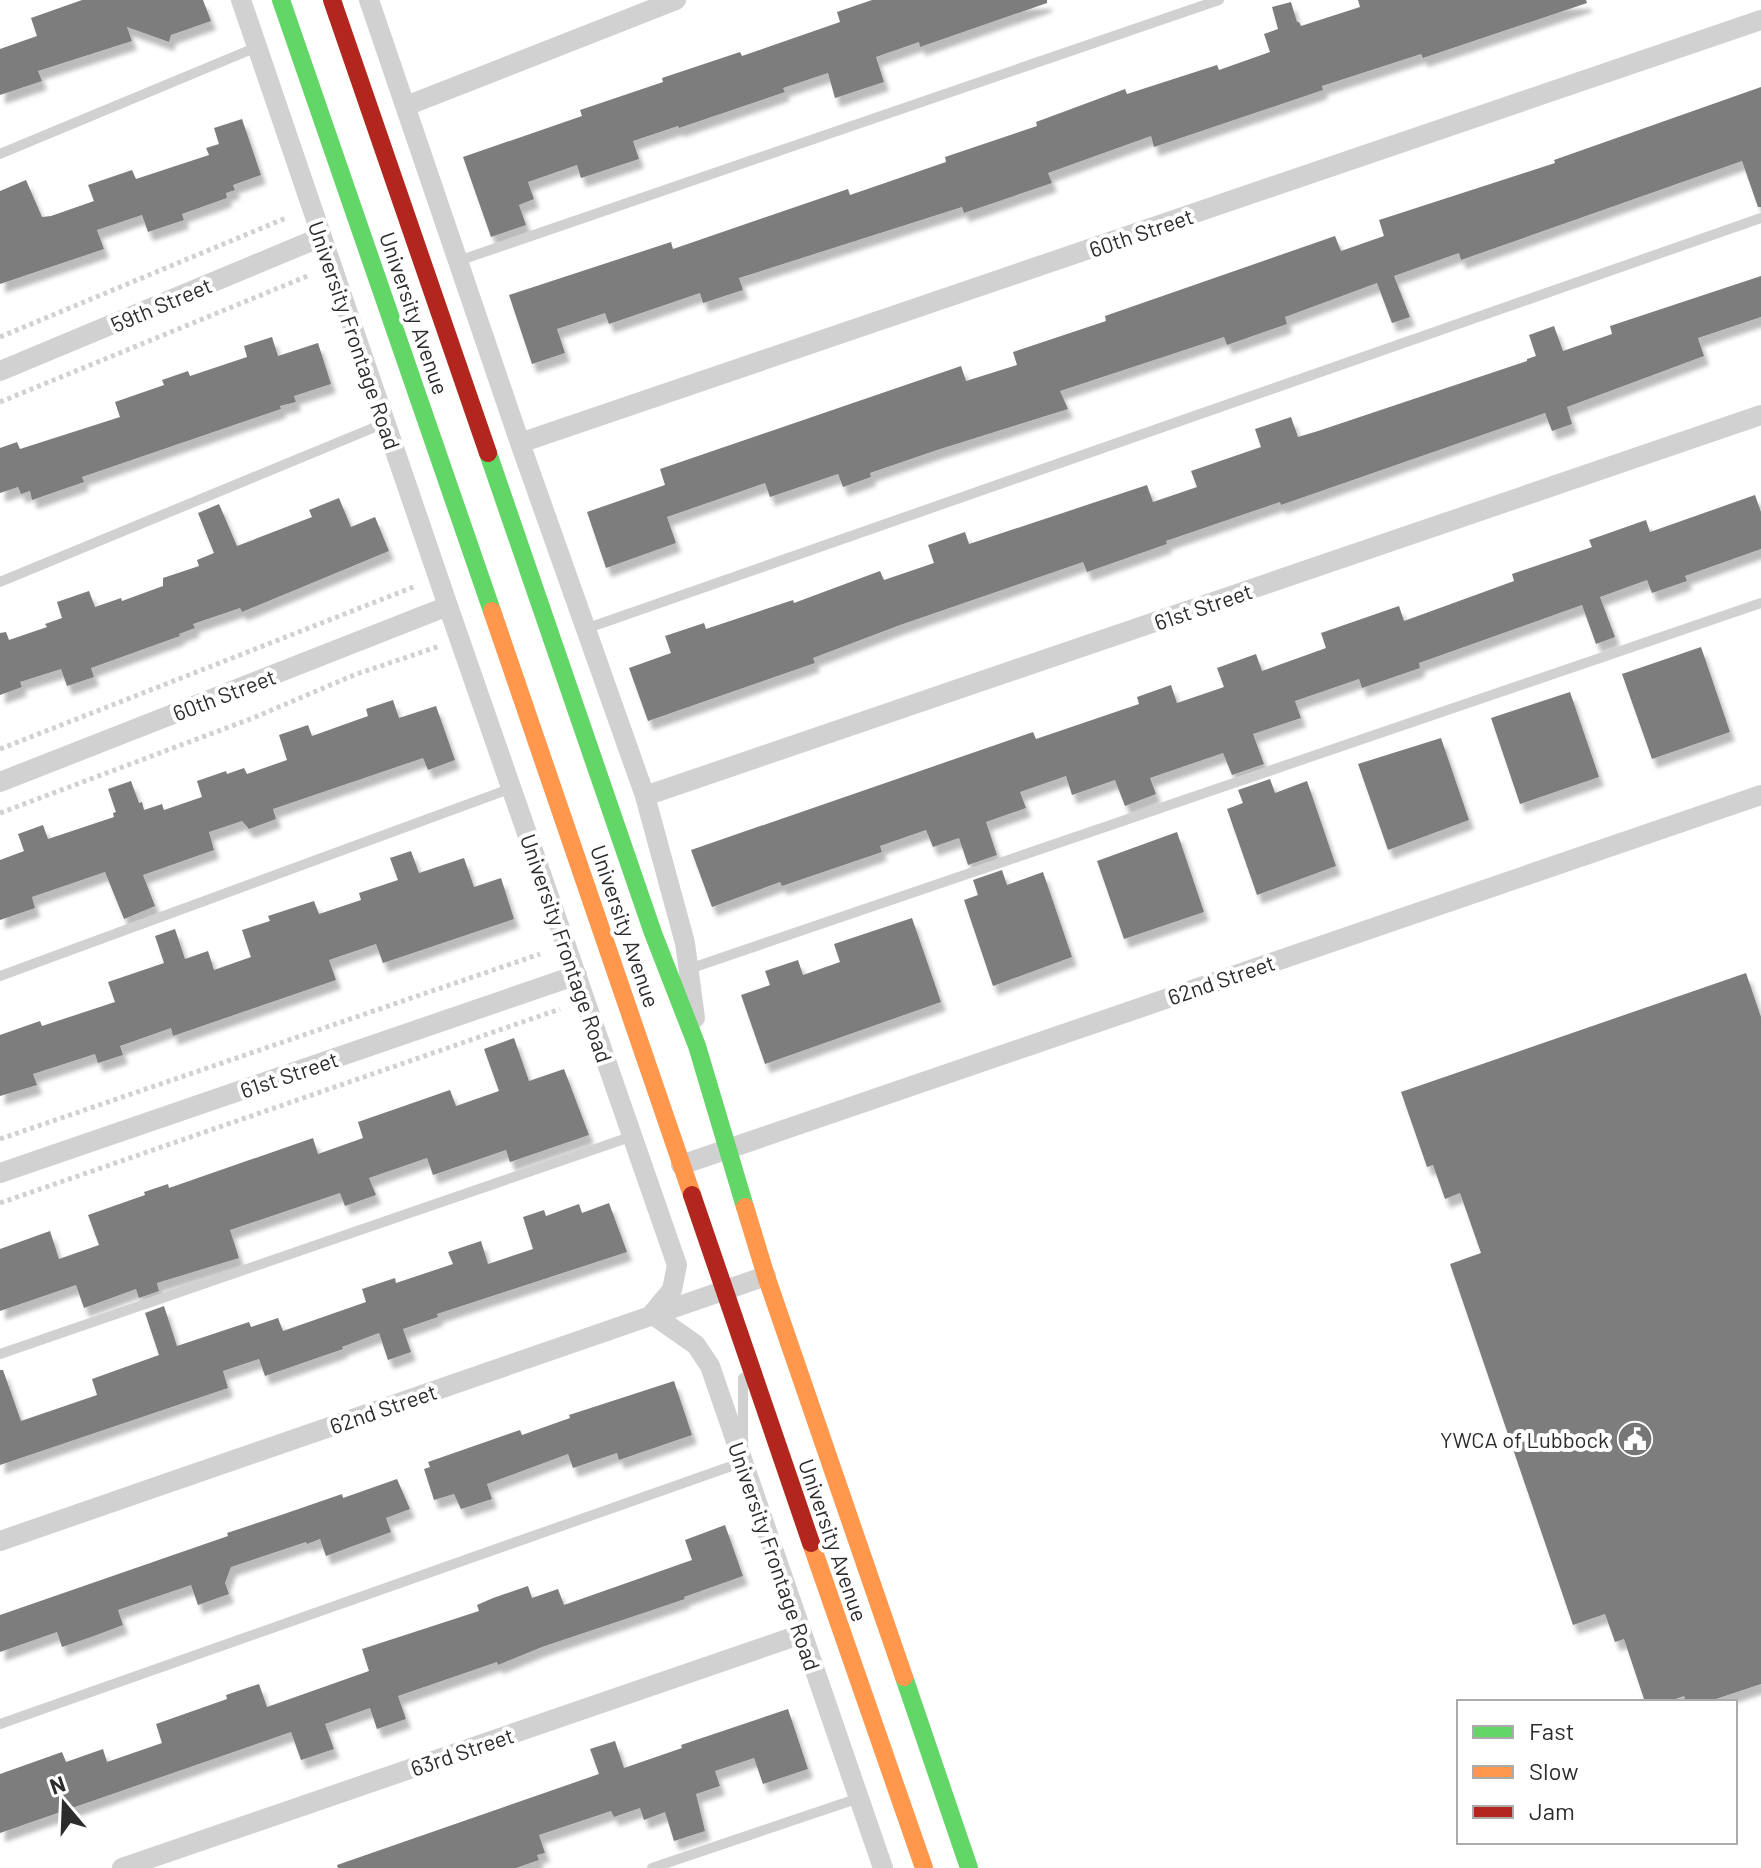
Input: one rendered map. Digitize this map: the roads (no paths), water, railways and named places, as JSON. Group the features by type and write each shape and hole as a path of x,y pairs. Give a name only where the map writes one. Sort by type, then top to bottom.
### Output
{"main road":[{"name":"University Avenue","path":"281,0 924,1868"},
{"name":"University Avenue","path":"332,0 653,933 697,1046 766,1276 969,1868"}],"street":[{"name":"University Frontage Road","path":"241,0 677,1265 672,1290 652,1314 696,1345 710,1366 883,1868"},
{"path":"369,0 520,443 645,796 685,943 697,1046"},
{"path":"406,106 676,0"},
{"name":"60th Street","path":"520,443 1761,20"},
{"name":"59th Street","path":"0,371 321,237"},
{"name":"61st Street","path":"645,796 1761,415"},
{"name":"60th Street","path":"0,782 448,606"},
{"name":"62nd Street","path":"681,1165 1761,795"},
{"name":"61st Street","path":"0,1173 577,975"},
{"name":"62nd Street","path":"0,1541 766,1276"},
{"name":"63rd Street","path":"122,1868 802,1634"}],"lane":[{"path":"0,154 254,37 251,0"},
{"path":"458,261 1219,0"},
{"path":"585,629 1761,218"},
{"path":"0,582 385,423"},
{"path":"689,969 1761,603"},
{"path":"0,976 512,788"},
{"path":"0,1354 633,1136"},
{"path":"0,1724 743,1464 743,1344"},
{"path":"652,1868 859,1798"}],"place":[{"name":"YWCA of Lubbock","path":"1635,1439"}]}
